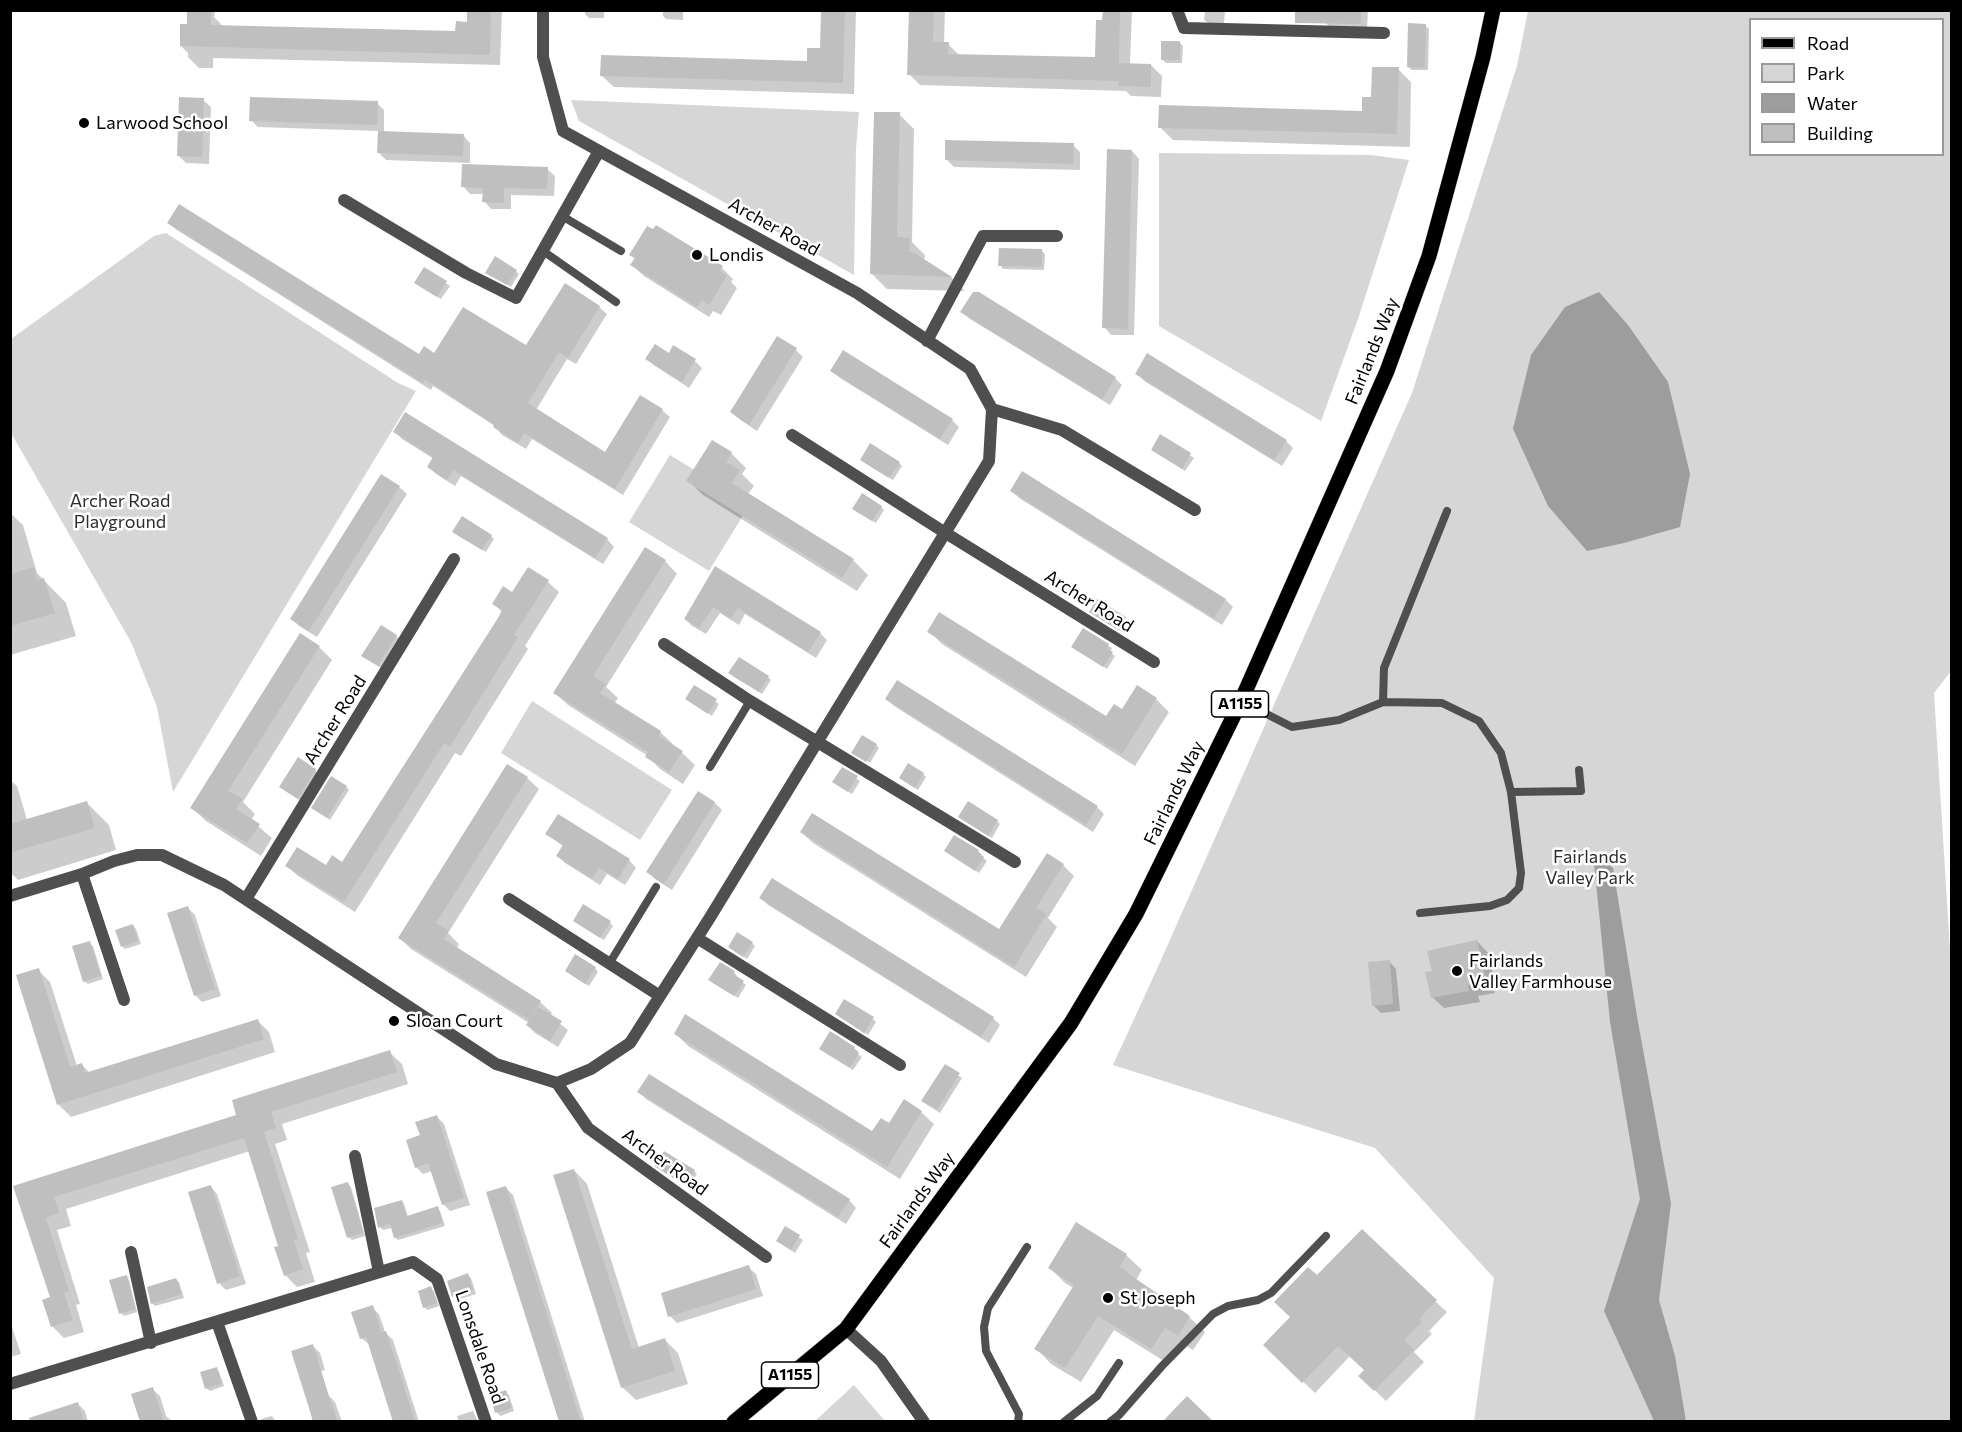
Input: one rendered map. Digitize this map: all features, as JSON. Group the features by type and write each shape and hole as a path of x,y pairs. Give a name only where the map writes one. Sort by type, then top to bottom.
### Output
{"main road":[{"name":"Fairlands Way","path":"734,1422 846,1329 1071,1023 1136,914 1241,701 1387,372 1425,267 1483,57 1493,10"}],"street":[{"name":"Archer Road","path":"543,10 543,57 563,131 857,293 970,369 992,409"},
{"path":"1177,10 1184,28 1384,33"},
{"path":"344,200 466,273 516,298 599,151"},
{"path":"927,341 983,236 1057,236"},
{"path":"10,896 82,874 114,861 137,855 162,855 224,885 496,1064 557,1083 591,1070 630,1043 697,938 989,460 992,409 1062,430 1195,510"},
{"name":"Archer Road","path":"792,435 1154,662"},
{"name":"Archer Road","path":"246,899 454,560"},
{"path":"664,644 750,701 1015,862"},
{"path":"82,874 124,1000"},
{"path":"509,899 660,996"},
{"path":"697,938 900,1065"},
{"name":"Archer Road","path":"557,1083 588,1128 766,1257"},
{"path":"355,1156 379,1272"},
{"path":"131,1252 151,1343"},
{"name":"Lonsdale Road","path":"10,1384 413,1262 437,1279 486,1422"},
{"path":"217,1322 252,1422"},
{"path":"846,1329 881,1361 924,1422"}],"lane":[{"path":"562,216 621,251"},
{"path":"543,251 616,302"},
{"path":"1383,702 1384,668 1447,511"},
{"path":"710,767 750,701"},
{"path":"1241,701 1292,726 1339,720 1383,702 1442,703 1479,721 1501,753 1511,792 1521,873 1519,888 1507,900 1490,906 1420,913"},
{"path":"1511,792 1581,791 1579,770"},
{"path":"609,964 656,887"},
{"path":"1110,1422 1213,1314 1228,1306 1257,1300 1271,1293 1326,1236"},
{"path":"1018,1422 1019,1414 987,1351 984,1327 988,1308 1027,1247"},
{"path":"1064,1422 1097,1396 1119,1363"}],"green space":[{"name":"Fairlands Valley Park","path":"1528,11 1951,11 1952,670 1934,693 1952,983 1951,1421 1474,1421 1494,1278 1375,1148 1113,1065 1412,393 1517,66"},
{"path":"571,100 859,112 856,149 854,275 579,121"},
{"path":"1159,153 1371,155 1409,160 1358,319 1321,421 1159,326"},
{"name":"Archer Road Playground","path":"166,233 398,383 416,391 173,792 157,707 131,642 11,433 11,339 154,236"},
{"path":"670,455 750,504 709,571 629,522"},
{"path":"532,701 672,790 640,840 501,753"},
{"path":"854,1385 885,1421 815,1421"}],"water":[{"path":"1599,292 1628,325 1668,382 1690,474 1680,527 1587,551 1548,506 1513,429 1531,355 1565,307"},
{"path":"1593,853 1613,868 1671,1203 1659,1300 1675,1356 1686,1421 1654,1421 1604,1311 1640,1199 1610,1022"}],"building":[{"path":"467,10 491,10 490,55 180,46 180,24 187,24 187,11 211,11 211,25 455,31 456,21 467,22"},
{"path":"821,10 845,10 843,83 600,76 601,55 807,61 807,48 820,48"},
{"path":"909,10 934,10 933,42 949,42 948,54 1095,57 1096,20 1102,20 1103,10 1120,10 1119,63 1151,64 1151,87 1118,86 1119,81 907,75"},
{"path":"1295,10 1361,10 1361,24 1295,23"},
{"path":"1408,23 1426,24 1425,68 1407,67"},
{"path":"1161,41 1180,41 1180,60 1161,60"},
{"path":"1372,67 1399,67 1397,134 1158,128 1159,105 1362,111 1362,97 1371,97"},
{"path":"179,97 204,98 202,157 177,156"},
{"path":"250,97 378,101 377,125 249,121"},
{"path":"874,112 900,112 897,237 910,238 909,252 913,252 952,277 870,274"},
{"path":"378,131 464,134 463,156 377,153"},
{"path":"945,140 1074,143 1073,164 945,160"},
{"path":"1107,149 1132,150 1128,329 1102,328"},
{"path":"462,164 548,167 547,189 504,188 504,203 482,202 483,188 461,187"},
{"path":"179,204 419,354 424,346 434,353 463,307 526,345 565,283 600,306 568,358 559,352 528,403 605,452 640,395 663,409 615,489 524,433 518,443 441,389 425,380 423,383 167,223"},
{"path":"656,225 723,266 720,271 727,276 709,305 702,300 697,307 630,265 635,258 629,255 647,226 653,229"},
{"path":"999,248 1042,249 1042,267 998,266"},
{"path":"495,256 517,270 507,285 485,273"},
{"path":"424,267 447,281 437,297 414,283"},
{"path":"973,292 979,292 1116,377 1102,399 960,312"},
{"path":"777,336 797,348 749,425 730,412"},
{"path":"655,344 669,353 673,345 696,359 682,382 645,359"},
{"path":"843,350 953,419 940,439 830,371"},
{"path":"1147,353 1287,440 1274,460 1135,374"},
{"path":"405,412 608,538 595,558 453,470 447,480 427,467 433,457 393,432"},
{"path":"1160,434 1191,453 1182,469 1151,450"},
{"path":"712,440 732,452 726,462 740,470 732,483 854,559 842,578 686,481"},
{"path":"870,443 900,462 889,478 860,460"},
{"path":"1022,471 1226,599 1214,618 1010,491"},
{"path":"381,474 400,486 309,631 290,619"},
{"path":"862,493 882,506 872,521 852,509"},
{"path":"462,516 492,535 482,550 452,532"},
{"path":"645,547 666,560 593,676 606,684 600,693 661,731 659,736 683,751 669,772 645,757 648,752 553,693"},
{"path":"715,566 821,632 808,652 738,608 731,619 713,607 699,628 684,619"},
{"path":"34,567 37,580 44,578 55,613 10,626 10,574"},
{"path":"528,567 549,580 514,635 518,637 450,747 444,743 344,902 285,866 297,847 326,865 332,855 342,862 498,618 502,610 492,604 503,586 512,592"},
{"path":"1097,599 1126,617 1118,630 1089,612"},
{"path":"939,612 1106,716 1114,704 1122,709 1137,685 1157,698 1122,754 927,632"},
{"path":"381,625 397,635 378,666 361,656"},
{"path":"1083,628 1109,644 1107,648 1113,652 1103,667 1071,647"},
{"path":"300,633 320,646 228,791 243,799 236,809 260,824 247,843 190,808"},
{"path":"739,657 769,676 759,692 728,673"},
{"path":"897,680 1098,806 1086,825 885,699"},
{"path":"694,685 717,699 708,714 685,699"},
{"path":"862,735 877,744 866,762 851,753"},
{"path":"298,757 316,769 298,799 279,787"},
{"path":"908,763 924,773 915,788 899,778"},
{"path":"507,764 528,777 436,923 449,931 444,939 541,1001 529,1020 398,938"},
{"path":"842,767 858,776 848,792 832,782"},
{"path":"331,776 347,786 327,818 311,808"},
{"path":"698,791 715,802 664,884 646,872"},
{"path":"87,801 95,828 10,853 10,824"},
{"path":"968,801 998,820 988,836 958,817"},
{"path":"812,813 999,929 1047,853 1064,864 1036,908 1047,914 1014,967 800,832"},
{"path":"558,814 630,859 618,879 599,868 592,879 556,856 563,845 545,834"},
{"path":"954,835 979,850 978,852 984,857 975,871 944,851"},
{"path":"772,878 994,1017 981,1037 759,898"},
{"path":"583,904 611,921 600,938 573,921"},
{"path":"188,906 215,989 194,996 167,913"},
{"path":"133,924 138,941 121,947 115,930"},
{"path":"737,932 753,942 743,957 728,947"},
{"name":"Fairlands Valley Farmhouse","path":"1477,940 1485,976 1483,977 1484,982 1468,985 1469,991 1431,998 1425,972 1432,971 1427,951"},
{"path":"90,941 101,976 83,982 72,946"},
{"path":"575,954 596,967 585,984 565,971"},
{"path":"1390,960 1393,1004 1372,1006 1368,962"},
{"path":"720,962 735,971 733,974 744,981 734,996 708,980"},
{"path":"39,968 70,1067 82,1063 85,1073 258,1019 264,1039 57,1105 16,975"},
{"path":"844,999 874,1017 864,1033 835,1014"},
{"path":"538,1007 562,1021 550,1041 526,1025"},
{"path":"685,1014 872,1131 881,1118 889,1123 904,1099 922,1111 887,1167 674,1034"},
{"path":"830,1031 855,1047 854,1049 859,1053 850,1068 819,1049"},
{"path":"390,1050 397,1072 271,1112 276,1128 264,1132 298,1239 294,1241 303,1269 284,1276 274,1247 278,1246 244,1138 54,1197 59,1213 46,1218 69,1291 64,1293 73,1320 51,1327 42,1300 50,1297 13,1186 236,1115 232,1100"},
{"path":"945,1064 960,1073 937,1110 921,1101"},
{"path":"649,1074 850,1199 838,1217 637,1092"},
{"path":"437,1115 464,1198 442,1205 428,1163 415,1168 406,1140 420,1135 415,1122"},
{"path":"664,1151 695,1170 685,1185 654,1166"},
{"path":"574,1169 632,1349 665,1338 675,1371 621,1388 553,1175"},
{"path":"348,1182 363,1233 347,1238 331,1187"},
{"path":"211,1185 240,1276 217,1284 188,1192"},
{"path":"506,1186 581,1422 559,1422 486,1192"},
{"path":"402,1200 407,1216 438,1206 443,1223 394,1238 390,1224 378,1228 374,1208"},
{"name":"St Joseph","path":"1076,1222 1127,1254 1120,1267 1190,1316 1178,1336 1165,1328 1151,1349 1098,1316 1065,1368 1034,1349 1074,1285 1048,1268"},
{"path":"785,1226 800,1235 791,1250 776,1241"},
{"path":"1362,1229 1437,1300 1419,1319 1422,1322 1404,1340 1414,1350 1374,1391 1358,1376 1364,1370 1338,1346 1302,1383 1263,1345 1290,1317 1274,1302 1308,1267 1317,1275"},
{"path":"749,1265 756,1289 668,1317 661,1293"},
{"path":"468,1273 473,1290 452,1297 447,1281"},
{"path":"127,1275 135,1309 119,1314 109,1280"},
{"path":"176,1278 182,1294 151,1304 147,1287"},
{"path":"431,1286 437,1303 423,1308 418,1291"},
{"path":"373,1305 381,1332 360,1339 351,1312"},
{"path":"386,1331 415,1422 393,1422 366,1337"},
{"path":"313,1344 338,1422 313,1422 291,1351"},
{"path":"217,1367 222,1383 205,1389 200,1372"},
{"path":"153,1387 164,1422 140,1422 131,1394"},
{"path":"506,1390 512,1408 495,1413 490,1395"},
{"path":"1187,1396 1214,1422 1162,1422"},
{"path":"78,1402 84,1422 30,1422 29,1418"}],"place":[{"name":"Larwood School","path":"84,123"},
{"name":"Londis","path":"697,255"},
{"name":"Fairlands Valley Farmhouse","path":"1457,971"},
{"name":"Sloan Court","path":"394,1021"},
{"name":"St Joseph","path":"1108,1298"}]}
